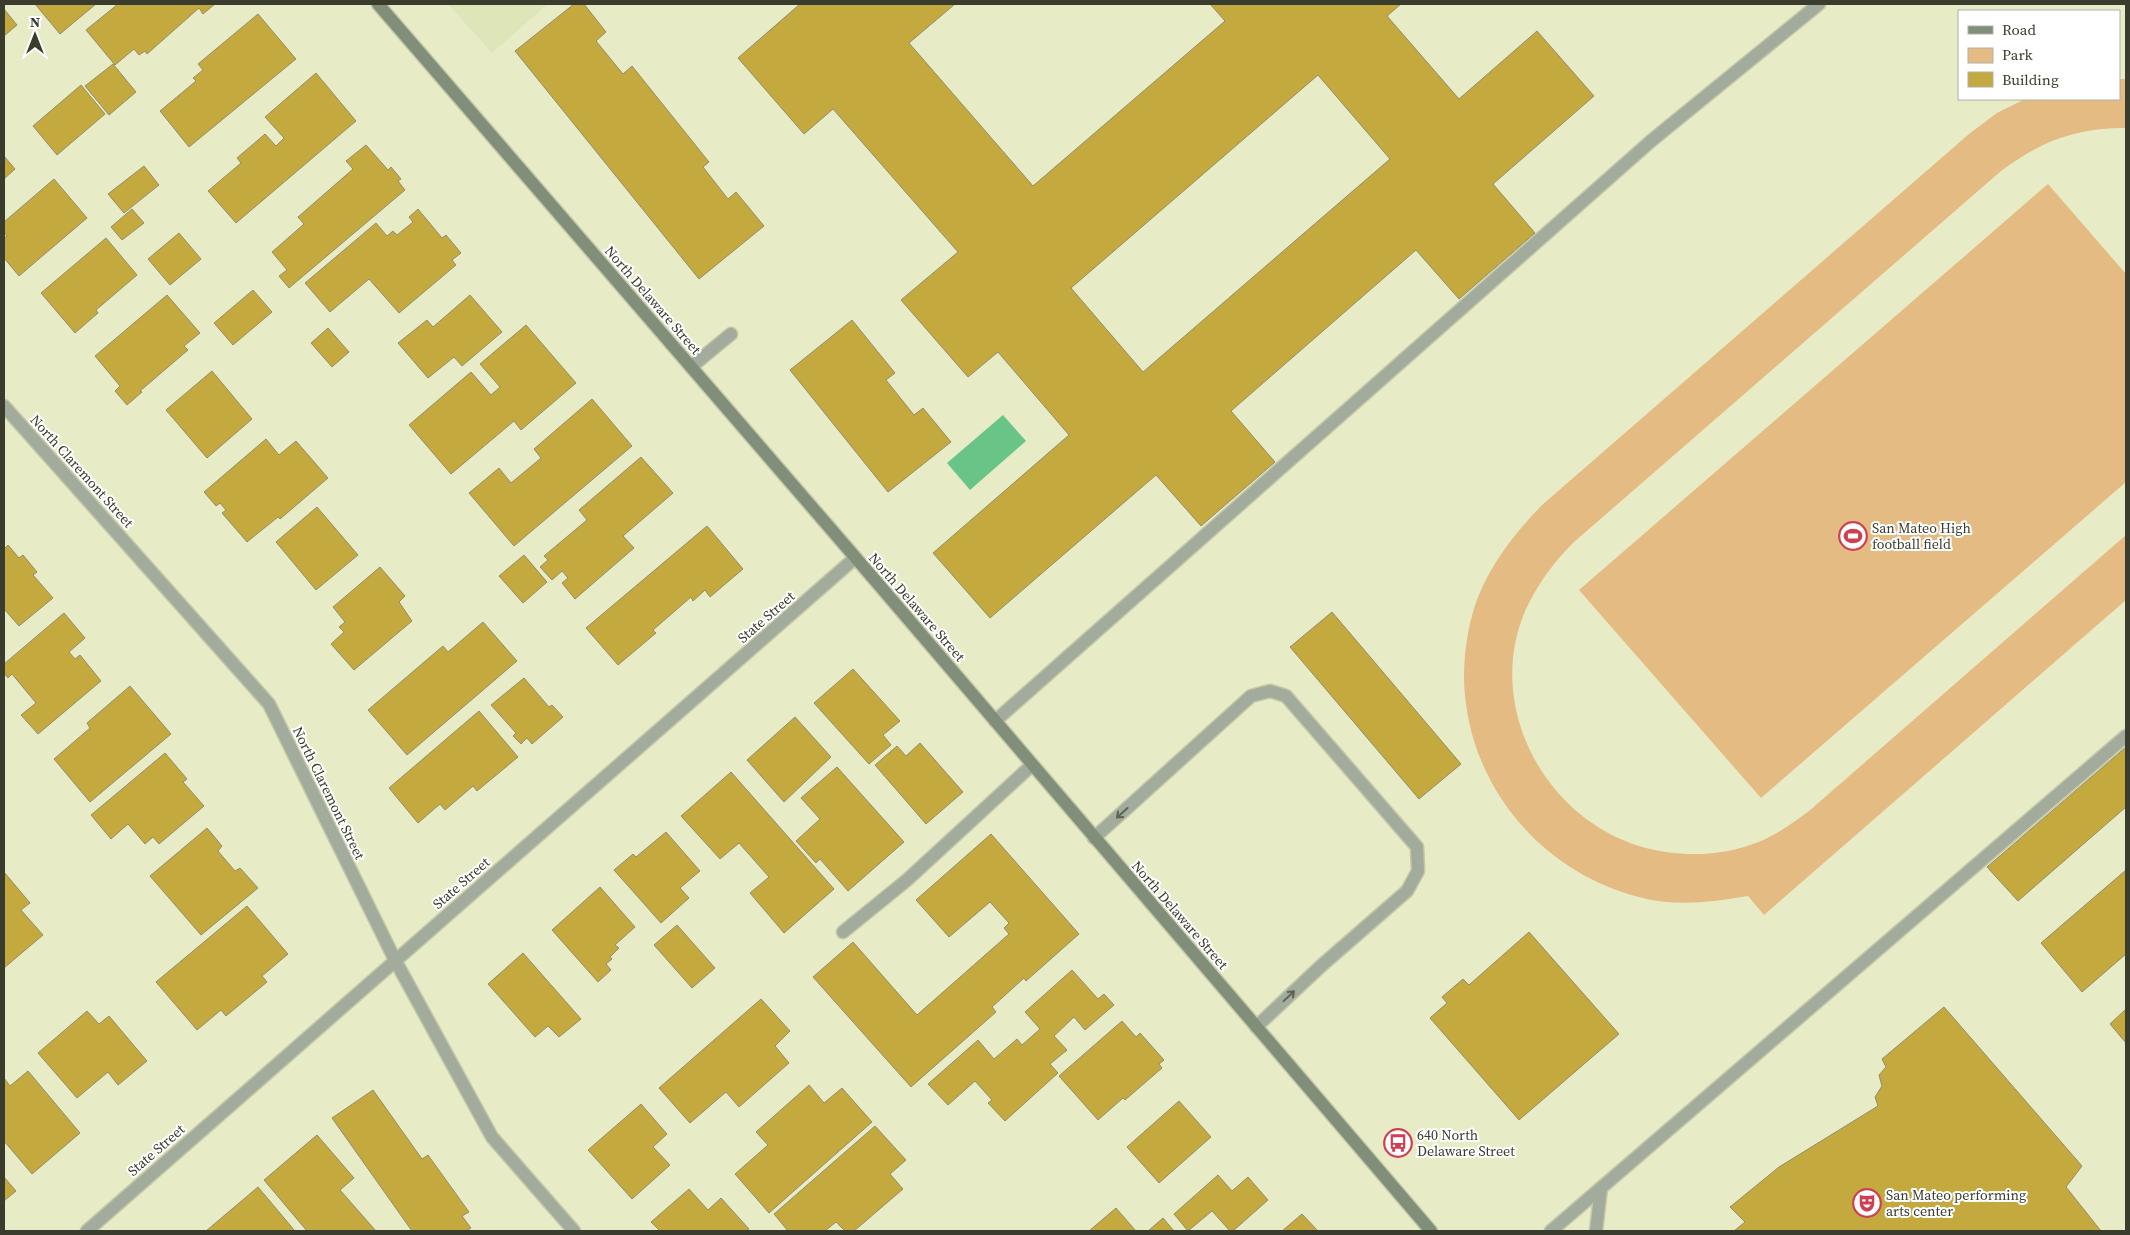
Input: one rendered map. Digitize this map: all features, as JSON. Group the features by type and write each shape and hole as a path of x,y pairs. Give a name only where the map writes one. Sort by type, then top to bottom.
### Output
{"main road":[{"name":"North Delaware Street","path":"378,4 1431,1231"}],"street":[{"path":"995,721 1651,141 1819,4"},
{"path":"691,367 731,334"},
{"name":"North Claremont Street","path":"4,406 269,704 395,960 492,1136 574,1231"},
{"name":"State Street","path":"86,1231 855,558"},
{"path":"1094,838 1251,696 1270,691 1286,696 1417,847 1418,871 1407,891 1321,966 1256,1027"},
{"path":"1551,1231 2126,736"},
{"path":"843,932 907,880 1032,765"},
{"path":"1596,1231 1601,1188"}],"shaded area":[{"path":"448,4 548,4 492,53"},
{"path":"1003,415 1026,441 970,490 947,463"}],"green space":[{"path":"2120,79 2126,79 2126,128 2091,130 2060,138 2030,152 2001,171 1574,542 1547,573 1526,609 1515,645 1512,682 1518,718 1531,752 1550,783 1575,810 1605,831 1639,846 1670,853 1701,854 1732,850 1768,838 1809,811 2126,535 2126,600 1764,915 1748,896 1694,903 1653,900 1603,884 1570,867 1540,844 1515,817 1494,787 1478,753 1468,716 1464,678 1468,633 1473,611 1481,590 1500,555 1542,505 1969,134 1997,113 2023,100 2120,100"},
{"name":"San Mateo High football field","path":"2048,184 2126,274 2126,482 1761,798 1579,590"}],"building":[{"path":"35,4 96,4 60,34"},
{"path":"118,4 215,4 203,14 199,8 147,54 145,51 139,55 134,49 115,65 86,30"},
{"path":"574,4 584,4 606,32 596,41 623,74 632,66 709,162 703,167 728,199 736,192 764,226 699,279 515,51"},
{"path":"800,4 955,4 909,43 1033,186 1225,21 1210,4 1401,4 1387,16 1459,99 1537,31 1594,96 1493,184 1535,233 1459,299 1416,250 1231,411 1275,462 1201,526 1156,475 990,618 933,553 1069,435 998,352 968,377 901,300 958,252 833,109 804,134 738,58","holes":["1318,75 1390,159 1143,372 1071,288"]},
{"path":"4,9 17,25 4,36"},
{"path":"258,14 296,59 189,147 160,111 196,81 193,78 203,70 198,64"},
{"path":"113,64 136,92 109,115 85,86"},
{"path":"316,73 356,121 236,223 208,191 241,163 237,158 265,134 276,146 284,138 265,117"},
{"path":"81,85 105,114 57,155 33,126"},
{"path":"366,145 388,170 391,167 401,179 398,181 405,190 289,288 279,276 287,270 272,252 304,224 298,217 353,169 346,161"},
{"path":"4,156 15,169 4,179"},
{"path":"144,166 159,185 124,213 108,194"},
{"path":"54,179 87,218 19,276 4,258 4,238 7,236 4,232 4,222"},
{"path":"132,209 144,223 122,240 111,227"},
{"path":"418,209 442,238 446,235 461,253 452,260 456,265 399,313 369,279 330,312 305,283 376,223 387,236 393,231 397,235 413,222 409,217"},
{"path":"179,233 201,259 170,285 148,259"},
{"path":"106,238 137,275 96,310 98,313 75,333 41,293"},
{"path":"253,290 272,312 233,345 214,323"},
{"path":"167,295 200,333 184,346 188,350 140,391 142,392 127,405 115,391 120,386 95,356"},
{"path":"470,295 502,332 462,366 454,357 428,378 398,343 427,320 433,327"},
{"path":"852,320 895,373 886,380 914,415 923,408 951,442 888,492 790,370"},
{"path":"526,325 576,383 521,430 514,421 451,474 409,425 471,372 491,395 500,387 480,364"},
{"path":"328,328 349,352 332,367 311,343"},
{"path":"212,371 252,419 207,458 166,410"},
{"path":"592,399 632,446 514,546 469,493 499,468 511,483 541,458 534,449"},
{"path":"266,439 279,455 296,441 328,478 280,519 278,517 247,542 222,513 226,510 220,503 216,506 204,492"},
{"path":"641,457 673,493 623,536 634,548 575,599 562,583 568,578 562,571 552,580 540,567 548,560 544,556 587,520 579,510"},
{"path":"317,507 358,555 316,590 276,542"},
{"path":"707,526 743,569 710,597 705,590 693,601 691,597 653,630 656,633 618,665 586,628"},
{"path":"8,545 19,558 23,555 37,572 33,575 53,598 19,626 4,609 4,549"},
{"path":"524,555 547,582 523,603 499,576"},
{"path":"380,567 405,596 399,602 412,621 354,670 331,644 344,632 339,627 345,622 333,607"},
{"path":"1332,612 1461,764 1419,799 1290,647"},
{"path":"64,613 85,638 69,652 75,659 80,655 101,681 38,734 21,715 36,703 12,674 8,678 4,673 4,664"},
{"path":"483,622 517,661 407,755 368,710 443,646 448,652"},
{"path":"853,669 900,721 883,735 891,745 869,764 814,703"},
{"path":"524,678 549,707 552,705 563,717 532,744 527,738 521,744 513,736 516,733 491,705"},
{"path":"130,686 171,734 90,802 54,759 90,728 87,723"},
{"path":"479,711 518,757 477,791 473,786 445,810 440,804 418,823 389,788"},
{"path":"795,717 831,757 784,802 747,760"},
{"path":"920,743 963,792 926,824 875,765 897,746 906,756"},
{"path":"2126,747 2126,807 2018,901 1987,867"},
{"path":"165,753 187,779 183,782 204,806 159,844 153,837 145,844 128,824 111,839 91,815"},
{"path":"837,767 904,842 848,891 820,859 816,863 796,841 820,819 801,798"},
{"path":"731,772 834,889 784,933 750,893 769,877 739,843 720,859 681,816"},
{"path":"207,828 222,846 218,851 235,871 240,868 258,888 201,935 150,876"},
{"path":"666,832 700,871 680,888 689,898 661,923 614,870 633,854 636,857"},
{"path":"991,834 1079,934 1026,981 1024,978 992,1007 996,1012 911,1087 813,977 853,942 917,1015 1009,934 1004,928 1009,923 990,902 949,937 916,900"},
{"path":"2126,870 2126,954 2082,992 2041,943"},
{"path":"4,872 30,903 21,910 43,935 4,968"},
{"path":"600,887 635,927 615,945 619,948 610,957 612,959 606,964 611,970 598,982 552,930"},
{"path":"247,906 288,954 262,976 267,982 226,1016 221,1010 197,1030 156,982"},
{"path":"677,925 715,968 692,988 654,945"},
{"path":"1529,932 1619,1034 1519,1120 1430,1018 1447,1003 1442,997 1463,979 1469,985"},
{"path":"523,953 581,1019 559,1037 548,1026 535,1037 488,984"},
{"path":"1072,970 1098,999 1104,994 1114,1005 1085,1030 1074,1017 1054,1036 1067,1050 1050,1064 1058,1073 1005,1121 988,1103 992,1100 975,1081 948,1105 928,1084 978,1040 994,1059 1017,1039 1022,1045 1040,1029 1025,1012"},
{"path":"761,999 790,1031 775,1046 789,1063 739,1107 726,1092 690,1123 659,1088"},
{"path":"1944,1007 2082,1166 2066,1187 2101,1231 1734,1231 1745,1222 1730,1207 1779,1167 1878,1106 1875,1097 1882,1086 1879,1075 1886,1067 1882,1059"},
{"path":"2126,1009 2126,1043 2110,1024"},
{"path":"87,1011 99,1024 109,1016 147,1061 118,1085 108,1072 77,1098 38,1053"},
{"path":"1122,1021 1136,1037 1140,1033 1164,1060 1159,1064 1162,1068 1125,1100 1123,1098 1098,1120 1059,1076"},
{"path":"28,1071 80,1133 32,1174 4,1141 4,1078 10,1086"},
{"path":"809,1085 824,1103 842,1088 872,1122 769,1213 735,1174 768,1145 756,1132"},
{"path":"373,1090 422,1159 428,1155 469,1212 462,1216 471,1228 466,1231 412,1231 332,1118"},
{"path":"1179,1101 1211,1137 1159,1183 1127,1147"},
{"path":"641,1104 667,1134 653,1147 670,1165 632,1199 588,1150"},
{"path":"875,1126 906,1160 890,1174 903,1189 854,1231 845,1231 836,1222 825,1231 788,1231 774,1214"},
{"path":"317,1135 354,1178 340,1190 376,1231 307,1231 264,1180"},
{"path":"1218,1175 1232,1191 1248,1177 1268,1200 1233,1231 1230,1231 1212,1211 1188,1231 1174,1214"},
{"path":"4,1177 16,1191 4,1201"},
{"path":"258,1187 295,1231 206,1231"},
{"path":"689,1189 708,1210 721,1198 749,1229 746,1231 660,1231 651,1222"},
{"path":"1116,1208 1136,1231 1089,1231"},
{"path":"1302,1214 1318,1231 1282,1231"},
{"path":"1163,1218 1174,1231 1148,1231"}],"place":[{"name":"San Mateo High football field","path":"1853,536"},
{"name":"640 North Delaware Street","path":"1398,1143"},
{"name":"San Mateo performing arts center","path":"1867,1203"}]}
